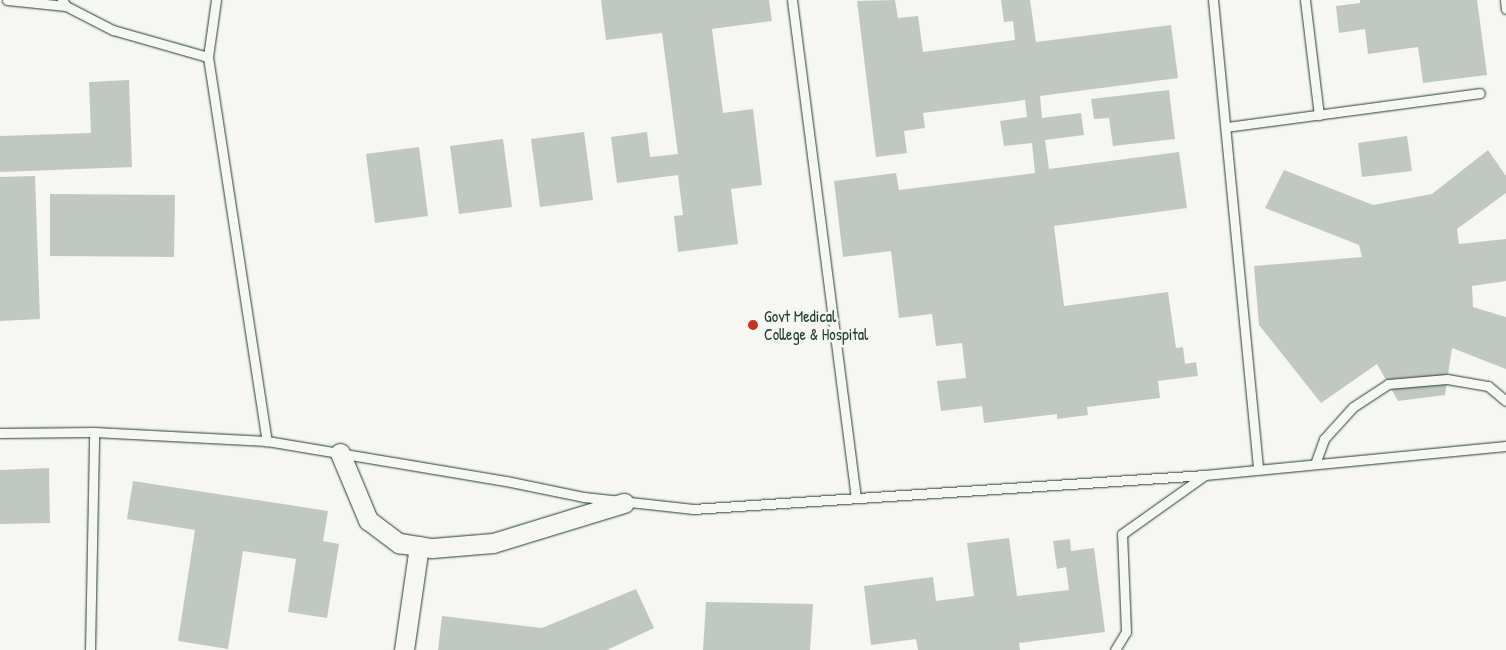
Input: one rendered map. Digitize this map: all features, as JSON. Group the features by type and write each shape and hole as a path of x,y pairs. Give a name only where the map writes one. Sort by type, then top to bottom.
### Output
{"street":[{"path":"340,453 368,520 399,543 419,546 493,543 624,503"},
{"path":"404,650 419,546"}],"lane":[{"path":"7,0 64,3 113,30 208,57"},
{"path":"216,0 208,57 267,441"},
{"path":"792,0 856,498"},
{"path":"1213,0 1258,469"},
{"path":"1305,0 1319,115"},
{"path":"1505,0 1506,9"},
{"path":"1226,127 1480,93"},
{"path":"1315,464 1324,439 1353,407 1388,384 1447,379 1488,386 1506,401"},
{"path":"90,650 94,432"},
{"path":"0,433 94,432 267,441 624,503 693,509 1206,475 1506,446"},
{"path":"1115,650 1126,632 1122,534 1206,475"}],"building":[{"path":"601,0 769,0 772,21 712,29 723,113 753,109 762,185 731,189 738,244 678,252 674,216 683,215 678,175 617,183 611,137 647,132 650,157 678,154 662,33 606,40"},
{"path":"895,0 898,18 918,16 923,52 1015,40 1013,21 1004,22 1001,0 1030,0 1036,42 1171,25 1178,78 1040,96 1042,118 1081,113 1084,135 1045,140 1049,169 1179,152 1187,208 1054,226 1064,306 1168,292 1176,348 1183,347 1185,364 1196,362 1198,376 1158,381 1160,398 1087,407 1088,415 1057,419 1057,414 984,423 982,406 941,411 937,381 966,378 962,343 936,346 932,314 899,318 891,251 843,257 834,181 896,173 899,190 1035,173 1032,143 1004,146 1000,121 1027,117 1025,100 923,113 925,128 904,131 907,153 876,157 857,1"},
{"path":"1360,0 1477,0 1487,75 1423,83 1418,47 1368,54 1365,29 1339,33 1336,6 1360,3"},
{"path":"129,80 132,167 0,172 0,136 91,133 89,82"},
{"path":"1169,90 1175,139 1113,146 1109,118 1094,119 1091,99"},
{"path":"584,132 593,200 540,207 531,139"},
{"path":"1407,136 1412,171 1362,177 1358,143"},
{"path":"503,139 512,207 459,214 450,146"},
{"path":"419,147 428,216 375,223 366,154"},
{"path":"1488,150 1506,176 1506,193 1457,229 1459,244 1506,239 1506,281 1472,286 1473,307 1506,317 1506,369 1452,348 1445,395 1398,401 1377,364 1321,403 1259,325 1254,266 1362,257 1359,245 1265,208 1284,170 1373,205 1432,194"},
{"path":"35,176 40,319 0,321 0,177"},
{"path":"50,194 175,195 174,257 50,256"},
{"path":"49,468 50,523 0,524 0,470"},
{"path":"133,481 328,511 323,541 339,544 327,618 288,612 296,559 243,551 228,649 178,641 195,530 127,519"},
{"path":"1009,538 1017,596 1069,590 1066,567 1057,569 1053,541 1070,539 1071,551 1094,548 1105,632 1019,643 1020,650 918,650 916,639 871,645 864,586 933,577 936,601 974,596 967,543"},
{"path":"636,589 654,628 607,650 438,650 442,616 542,628"},
{"path":"706,602 813,604 810,650 703,650"}],"place":[{"name":"Govt Medical College & Hospital","path":"753,325"}]}
